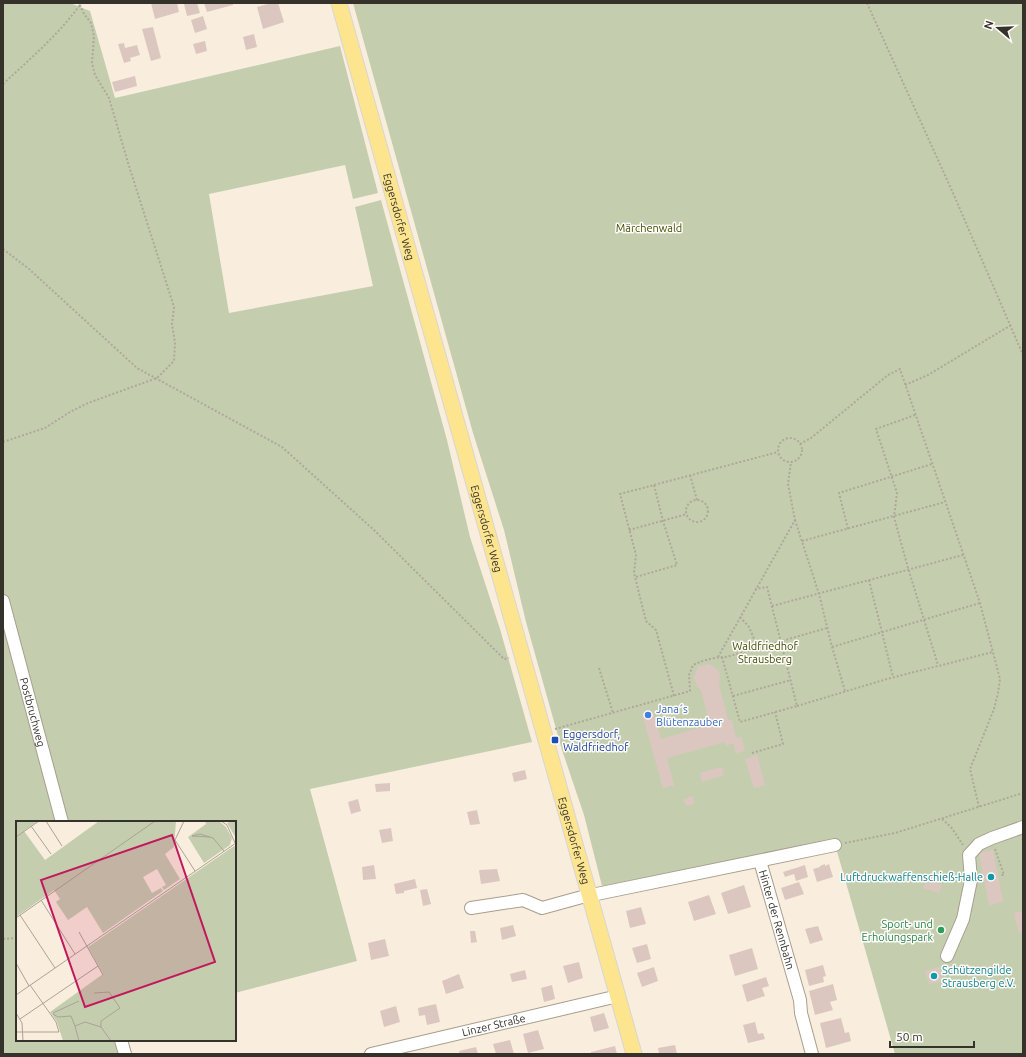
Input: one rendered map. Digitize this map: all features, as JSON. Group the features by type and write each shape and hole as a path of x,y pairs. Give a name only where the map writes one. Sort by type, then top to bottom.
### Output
{"main road":[{"name":"Eggersdorfer Weg","path":"339,3 634,1054"}],"street":[{"name":"Postbruchweg","path":"3,602 62,821"},
{"path":"946,956 963,919 971,880 969,855 979,844 1023,827"},
{"path":"760,861 835,845"},
{"name":"Hinter der Rennbahn","path":"471,908 523,900 542,908 589,896 760,861 800,1000 801,1013 812,1054"},
{"name":"Linzer Straße","path":"370,1054 618,996"},
{"path":"121,1041 125,1054"}],"path":[{"path":"867,3 1023,355"},
{"path":"3,84 49,42 81,4 91,22 94,36 92,63 95,74 109,98 174,307 172,324 175,343 174,361 157,378 88,403 70,412 45,428 3,442"},
{"path":"3,249 29,269 137,368 282,447 374,530 504,658 523,657"},
{"path":"905,384 928,375 1010,325"},
{"path":"800,444 811,438 888,375 900,369 980,603 1000,679 998,693 970,769 979,807"},
{"path":"915,415 876,429 897,494 894,517 938,665"},
{"path":"787,439 794,439 800,444 802,451 801,455 795,461 791,462 784,460 778,452 778,446 780,443 787,439"},
{"path":"674,696 656,630 646,621 634,573 636,555 620,494 778,452"},
{"path":"791,462 788,484 795,520 819,594 832,647 846,691"},
{"path":"848,529 839,493 932,464"},
{"path":"690,475 697,500"},
{"path":"636,577 677,565 663,521 654,485"},
{"path":"697,500 704,502 708,508 705,519 702,521 695,522 689,519 687,514 688,505 697,500"},
{"path":"802,541 945,502"},
{"path":"629,530 687,514"},
{"path":"718,657 795,520"},
{"path":"772,606 963,555"},
{"path":"869,580 893,678"},
{"path":"755,589 767,586 797,706"},
{"path":"832,647 925,618 980,603"},
{"path":"740,617 749,627 758,648"},
{"path":"554,729 690,691 689,675 693,665 827,628"},
{"path":"722,657 740,722 938,665 993,652"},
{"path":"599,668 613,713"},
{"path":"733,696 790,680"},
{"path":"752,753 783,744 775,712"},
{"path":"835,845 895,833 1023,793"},
{"path":"942,819 951,828 969,855"},
{"path":"990,839 994,843 1004,875 1001,875"},
{"path":"3,939 16,938"}],"green space":[{"path":"3,3 70,3 90,11 115,98 340,46 378,193 353,199 345,165 209,194 229,313 373,286 355,207 381,200 447,440 470,537 500,629 532,742 310,789 357,961 236,993 236,821 16,821 16,1041 119,1041 123,1054 3,1054"},
{"path":"353,3 1023,3 1023,1054 895,1054 834,841 602,886 584,815 562,750 526,622 504,530 473,433"}],"building":[{"path":"151,3 177,3 179,12 155,19"},
{"path":"197,3 200,13 187,16 184,4"},
{"path":"204,3 233,3 233,5 207,12"},
{"path":"271,3 278,3 284,22 263,29 257,7"},
{"path":"203,16 207,29 195,33 191,20"},
{"path":"153,27 161,58 151,61 142,29"},
{"path":"254,34 257,47 246,50 243,37"},
{"path":"205,41 207,51 196,54 193,44"},
{"path":"124,43 125,48 137,45 140,55 130,58 131,61 124,63 118,44"},
{"path":"135,76 137,86 115,92 112,82"},
{"path":"709,664 717,669 720,674 719,685 728,720 732,720 736,738 741,737 745,751 736,753 733,743 726,746 725,742 667,758 674,785 663,788 642,714 653,711 661,739 710,725 701,690 697,687 694,677 698,667"},
{"path":"757,755 765,785 754,788 745,759"},
{"path":"722,767 724,775 702,782 700,773"},
{"path":"525,770 527,779 514,782 512,773"},
{"path":"390,783 390,791 376,792 375,784"},
{"path":"693,796 694,804 686,806 684,799"},
{"path":"358,799 361,811 351,814 348,802"},
{"path":"477,810 480,824 470,825 467,812"},
{"path":"391,828 393,841 382,843 379,830"},
{"name":"Luftdruckwaffenschieß-Halle","path":"993,850 1003,902 989,905 979,853"},
{"path":"825,864 825,866 829,864 833,877 817,882 813,869"},
{"path":"374,865 376,879 363,880 362,867"},
{"path":"805,865 808,877 796,881 794,874 785,877 783,872"},
{"path":"497,869 500,881 481,884 479,870"},
{"path":"415,879 417,888 404,891 404,893 396,894 394,884"},
{"path":"927,880 942,885 939,893 923,888"},
{"path":"799,882 804,894 785,900 781,888"},
{"path":"744,885 751,907 728,914 721,893"},
{"path":"427,889 431,904 423,906 420,890"},
{"path":"709,895 716,914 694,921 688,902"},
{"path":"641,907 646,924 630,928 626,911"},
{"path":"1023,911 1023,932 1019,933 1014,913"},
{"path":"513,925 516,936 502,940 500,928"},
{"path":"818,926 823,940 810,944 805,929"},
{"path":"470,931 475,931 477,942 471,943"},
{"path":"385,939 389,956 371,960 368,943"},
{"path":"647,944 651,959 637,963 632,948"},
{"path":"752,948 758,969 735,976 729,955"},
{"path":"579,962 583,978 568,983 563,966"},
{"path":"823,965 826,976 823,977 824,982 809,986 805,970"},
{"path":"654,967 658,981 642,987 637,973"},
{"name":"Schützengilde Strausberg e.V.","path":"940,967 943,981 929,984 925,971"},
{"path":"525,970 527,979 512,982 510,974"},
{"path":"459,974 464,988 446,994 442,981"},
{"path":"766,977 769,986 762,988 765,996 747,1002 742,985"},
{"path":"833,984 837,1000 830,1002 833,1010 815,1015 809,991"},
{"path":"552,985 555,999 544,1002 541,988"},
{"path":"436,1004 440,1022 427,1025 425,1015 419,1016 418,1008"},
{"path":"396,1006 400,1022 384,1027 380,1011"},
{"path":"604,1013 609,1028 594,1032 590,1017"},
{"path":"841,1018 845,1033 849,1032 851,1041 826,1048 820,1023"},
{"path":"755,1022 758,1034 763,1033 765,1039 748,1043 743,1025"},
{"path":"538,1030 544,1049 528,1053 523,1034"},
{"path":"510,1040 514,1054 496,1054 493,1044"},
{"path":"675,1045 677,1054 659,1054 658,1048"},
{"path":"615,1046 617,1054 591,1054 591,1052"},
{"path":"476,1047 478,1054 460,1054 459,1051"}],"place":[{"name":"Jana´s Blütenzauber","path":"648,715"},
{"name":"Eggersdorf, Waldfriedhof","path":"555,740"},
{"name":"Luftdruckwaffenschieß-Halle","path":"991,877"},
{"name":"Sport- und Erholungspark","path":"941,930"},
{"name":"Schützengilde Strausberg e.V.","path":"934,976"}],"park label":[{"name":"Märchenwald","path":"649,228"},
{"name":"Waldfriedhof Strausberg","path":"765,652"}]}
